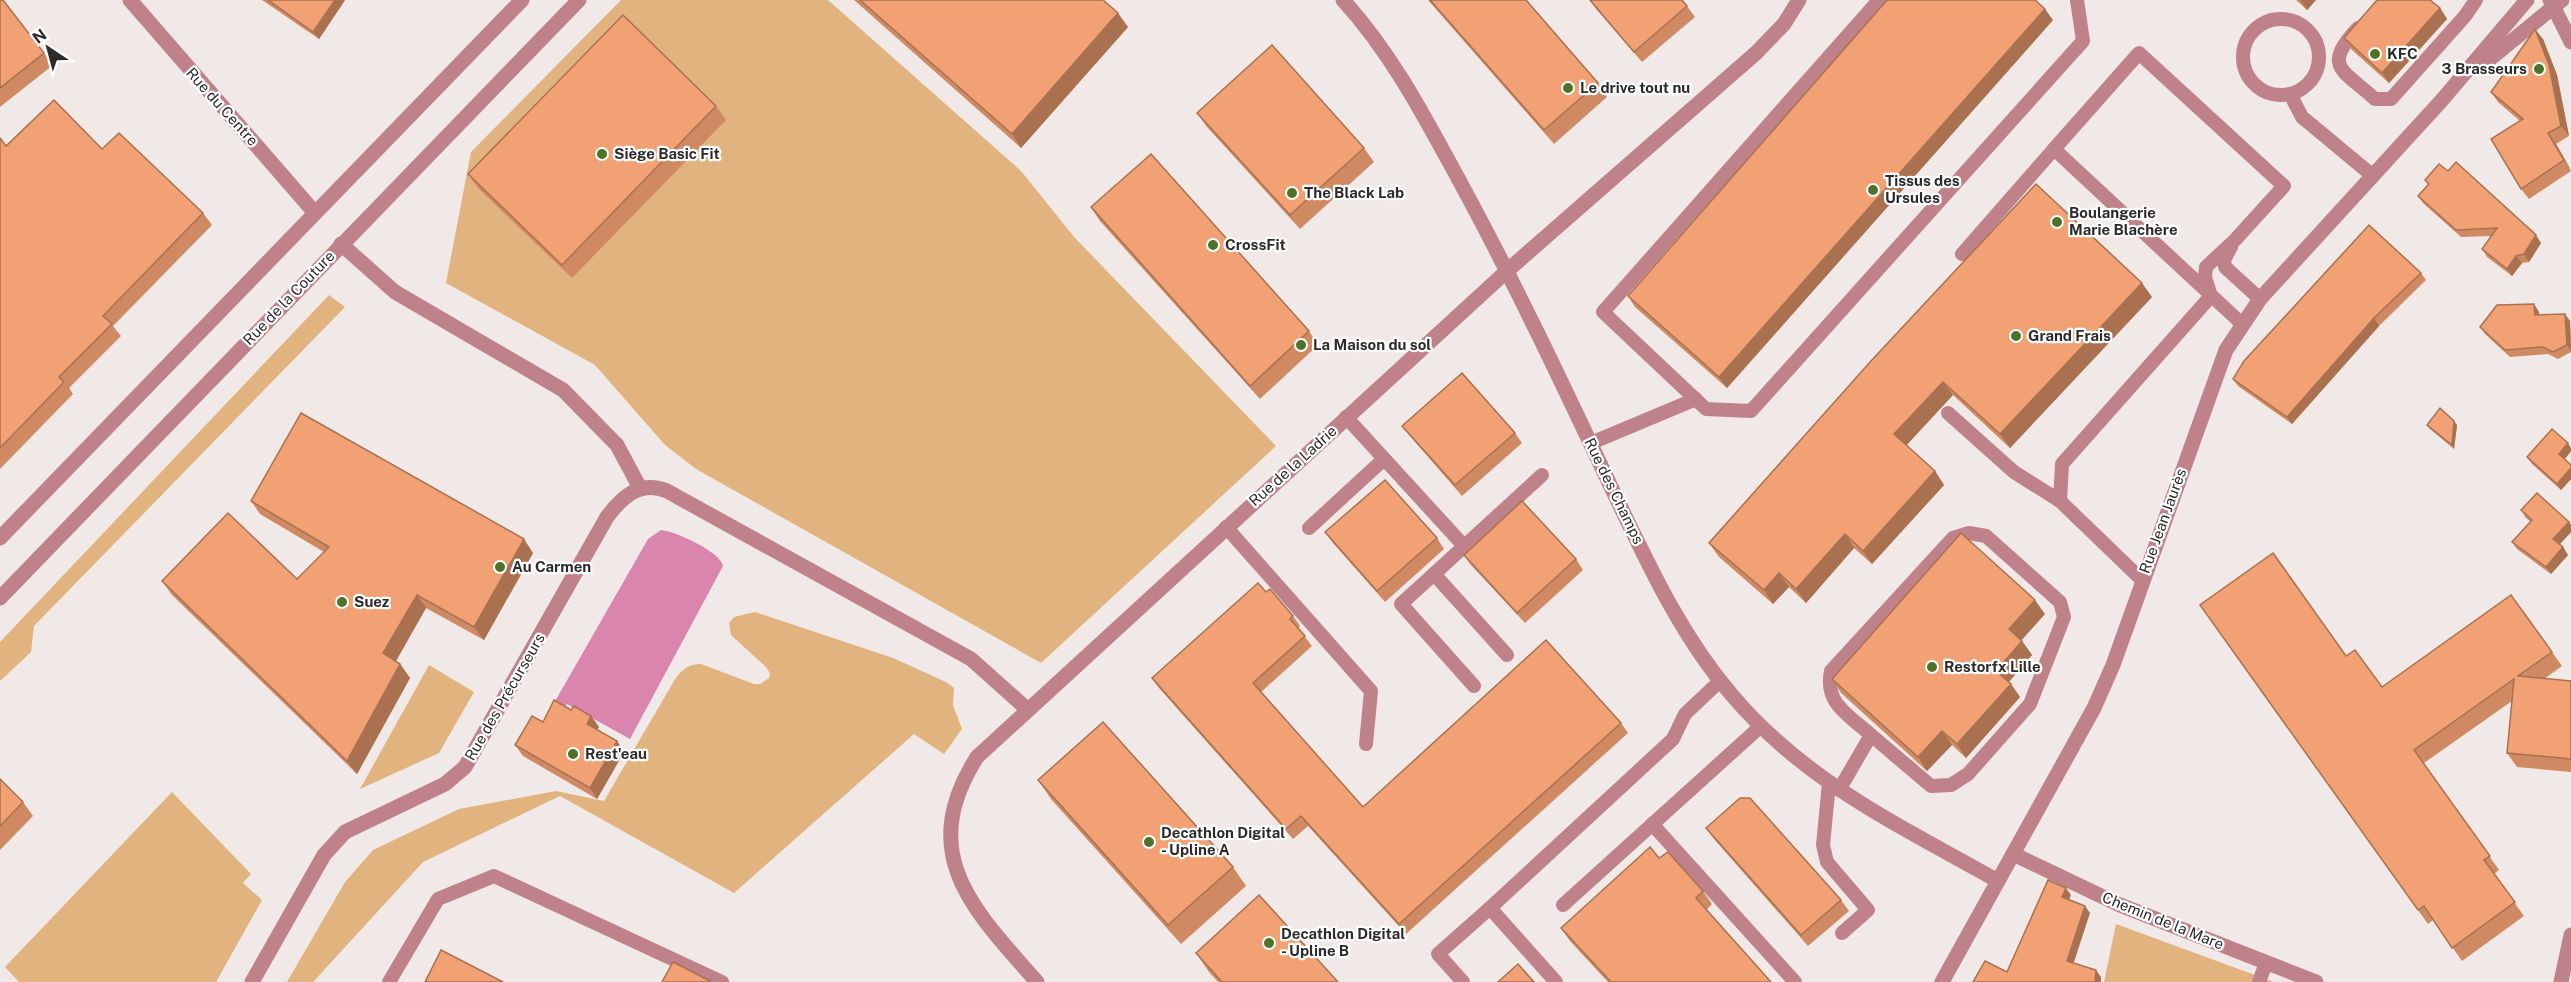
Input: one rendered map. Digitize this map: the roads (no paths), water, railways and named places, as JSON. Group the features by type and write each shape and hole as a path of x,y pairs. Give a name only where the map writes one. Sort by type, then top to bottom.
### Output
{"street":[{"name":"Rue du Centre","path":"130,0 315,213"},
{"path":"0,538 522,0"},
{"name":"Rue de la Couture","path":"0,598 579,0"},
{"name":"Rue des Champs","path":"1342,0 1375,38 1403,79 1508,270 1664,596 1696,649 1720,681 1761,726 1834,787 1872,812 1998,880"},
{"name":"Rue de la Ladrie","path":"1037,982 977,914 965,895 952,848 951,825 955,800 977,757 1508,270 1756,53 1784,24 1799,0"},
{"name":"Rue Jean Jaurès","path":"1942,982 2094,708 2113,665 2220,364 2241,323 2260,299 2442,100 2527,0"},
{"path":"2555,2 2571,42"},
{"name":"Rue Jean Jaurès","path":"2442,100 2555,2"},
{"path":"341,244 395,292 563,390 617,445 640,488 654,487 667,491 971,659 1027,709"},
{"name":"Rue des Précurseurs","path":"252,982 324,855 336,840 350,830 450,781 465,767 607,517 623,498 640,488"},
{"name":"Chemin de la Mare","path":"2013,854 2120,905 2316,982"},
{"path":"2561,982 2571,935"}],"lane":[{"path":"1879,0 1603,312 1706,409 1751,411 2083,41 2077,0"},
{"path":"2369,16 2340,48 2337,57 2347,73 2375,99 2391,99 2476,0"},
{"path":"2280,18 2299,23 2313,36 2318,48 2316,73 2304,87 2290,94 2273,94 2259,89 2244,70 2243,48 2256,27 2280,18"},
{"path":"1962,254 2139,53 2284,186 2235,240 2206,267 2205,277 2211,296"},
{"path":"2290,94 2302,117 2373,176"},
{"path":"2054,149 2241,323"},
{"path":"2235,240 2224,260 2225,267 2260,299"},
{"path":"2060,501 2062,464 2211,296"},
{"path":"1591,443 1696,399"},
{"path":"1948,412 2014,472 2060,501 2142,580"},
{"path":"1346,417 1464,546"},
{"path":"1309,528 1384,459"},
{"path":"1474,686 1401,604 1542,475"},
{"path":"1226,527 1371,691 1366,744"},
{"path":"1969,533 1986,536 2060,602 2064,617 2030,704 1968,774 1951,785 1931,786 1871,735 1832,699 1828,687 1831,671 1953,538 1969,533"},
{"path":"1434,574 1507,655"},
{"path":"1463,982 1438,954 1673,739 1684,714 1720,681"},
{"path":"1563,905 1761,726"},
{"path":"1842,933 1868,910 1827,862 1823,845 1834,787 1871,735"},
{"path":"1652,824 1795,982"},
{"path":"388,982 438,899 494,876 722,982"},
{"path":"1490,908 1556,982"},
{"path":"2259,982 2266,963"}],"place":[{"name":"KFC","path":"2375,54"},
{"name":"3 Brasseurs","path":"2539,69"},
{"name":"Le drive tout nu","path":"1568,88"},
{"name":"Siège Basic Fit","path":"602,154"},
{"name":"Tissus des Ursules","path":"1873,190"},
{"name":"The Black Lab","path":"1292,193"},
{"name":"Boulangerie Marie Blachère","path":"2057,222"},
{"name":"CrossFit","path":"1213,245"},
{"name":"Grand Frais","path":"2016,336"},
{"name":"La Maison du sol","path":"1301,345"},
{"name":"Au Carmen","path":"500,567"},
{"name":"Suez","path":"342,602"},
{"name":"Restorfx Lille","path":"1932,667"},
{"name":"Rest'eau","path":"573,754"},
{"name":"Decathlon Digital - Upline A","path":"1149,842"},
{"name":"Decathlon Digital - Upline B","path":"1269,943"}]}
